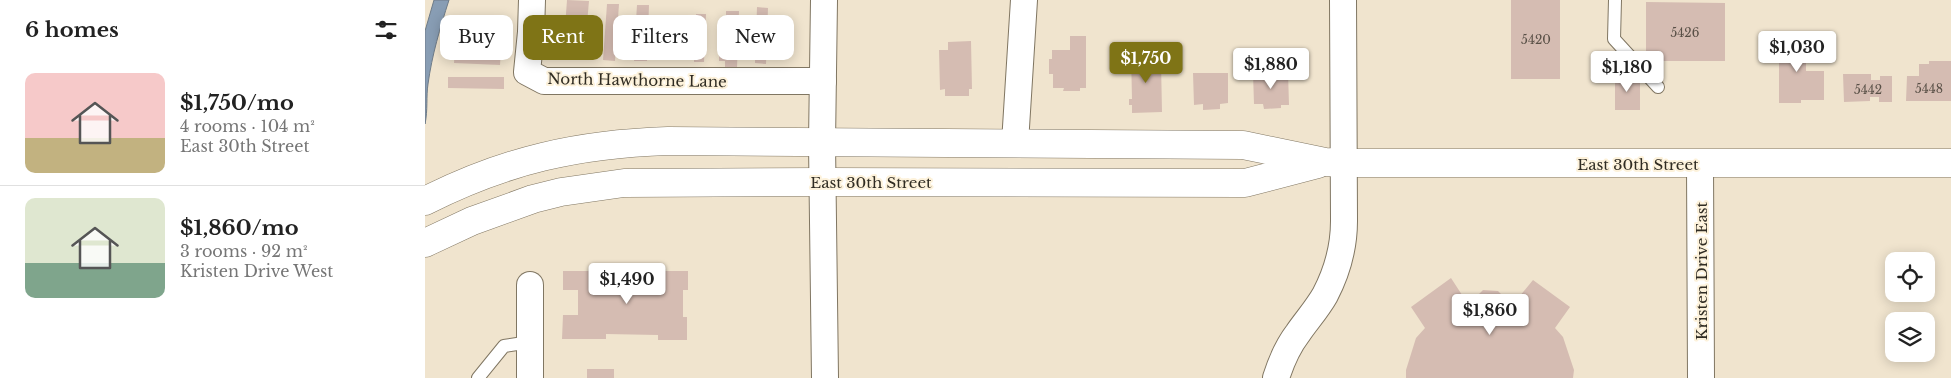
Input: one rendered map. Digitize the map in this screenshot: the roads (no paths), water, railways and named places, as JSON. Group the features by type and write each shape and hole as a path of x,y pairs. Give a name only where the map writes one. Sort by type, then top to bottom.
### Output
{"main road":[{"name":"East 30th Street","path":"425,201 474,178 530,159 592,146 668,141 1243,145 1335,163 1951,163"},
{"name":"East 30th Street","path":"425,243 478,218 533,199 561,192 624,184 823,182 1245,184 1335,163"}],"street":[{"name":"North Hawthorne Lane","path":"532,0 527,72 544,81 823,81"},
{"path":"824,0 822,143 825,378"},
{"path":"1015,143 1024,0"},
{"path":"1276,378 1286,352 1324,296 1336,269 1344,230 1335,163 1343,0"},
{"name":"Kristen Drive East","path":"1700,164 1701,378"},
{"path":"529,285 531,378"}],"lane":[{"path":"1615,0 1614,39 1658,87"},
{"path":"478,378 504,346 530,342"}],"water":[{"path":"434,0 449,0 444,15 440,15 440,28 427,89 425,124 425,31"}]}
